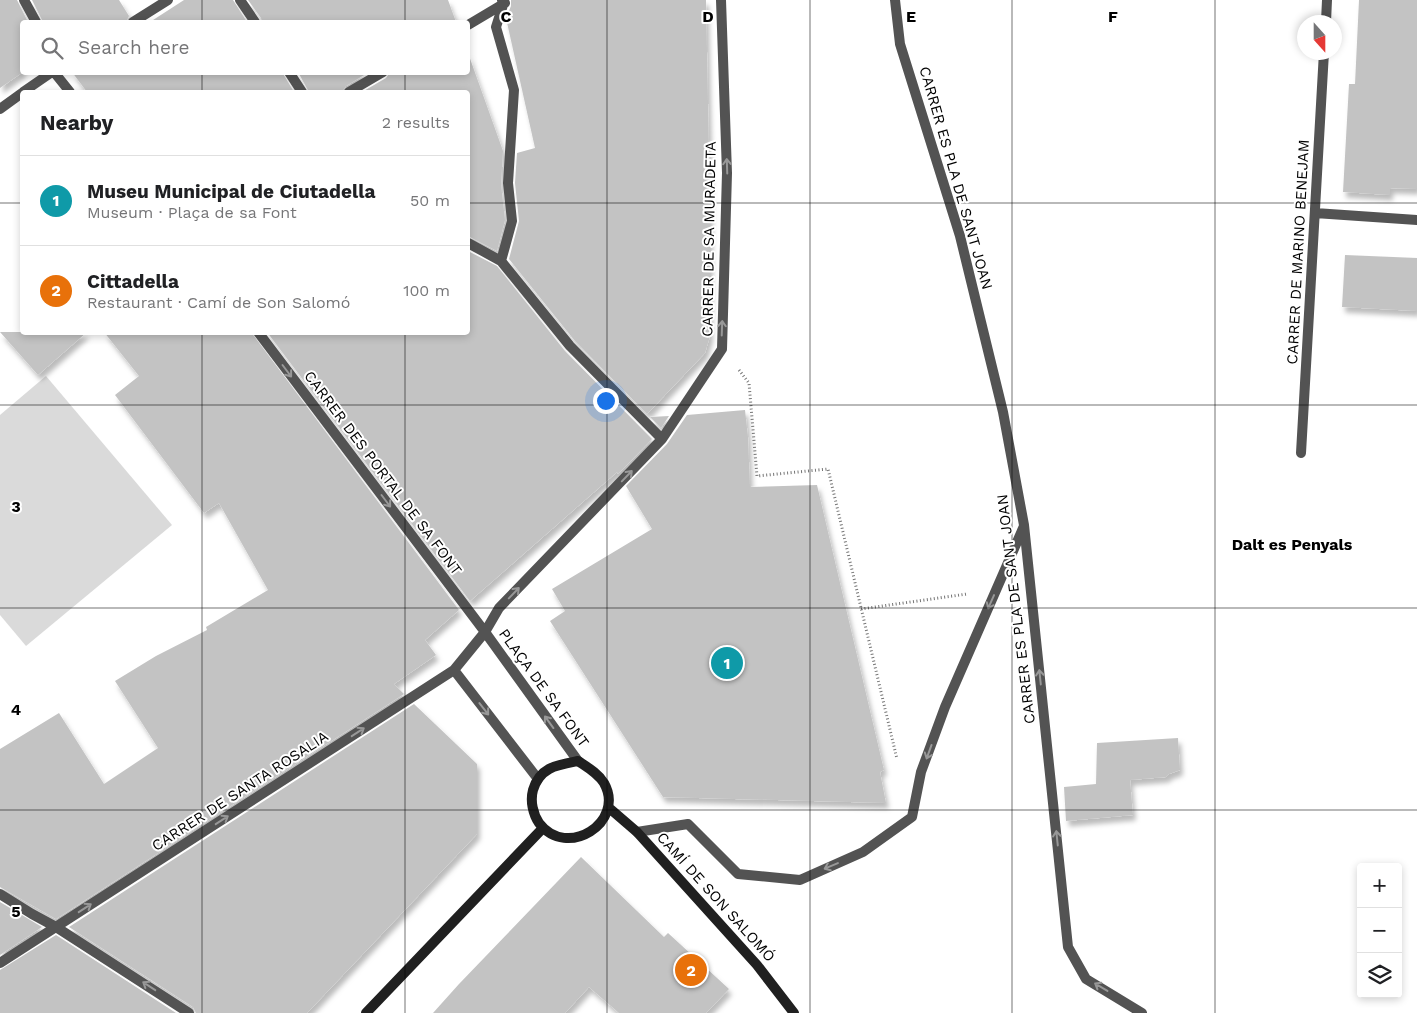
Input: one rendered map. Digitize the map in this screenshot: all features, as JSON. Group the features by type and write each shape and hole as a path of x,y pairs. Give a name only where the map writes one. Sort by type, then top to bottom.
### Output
{"street":[{"path":"24,0 35,20"},
{"path":"136,20 168,0"},
{"path":"240,0 254,20"},
{"name":"CARRER DE SA MURADETA","path":"485,632 500,608 662,439 722,349 727,173 721,0"},
{"name":"CARRER ES PLA DE SANT JOAN","path":"895,0 900,44 965,254 1003,412 1024,525 1068,947 1086,978 1142,1013"},
{"path":"1326,15 1327,0"},
{"path":"470,24 504,2"},
{"path":"502,261 512,221 508,183 514,90 496,27 504,2"},
{"name":"CARRER DE MARINO BENEJAM","path":"1301,453 1324,60"},
{"path":"27,90 49,75"},
{"path":"56,75 68,90"},
{"path":"291,75 301,90"},
{"path":"353,90 378,75"},
{"path":"0,109 20,95"},
{"path":"1315,213 1417,220"},
{"path":"470,244 502,261 570,346 662,439"},
{"name":"CARRER DES PORTAL DE SA FONT","path":"260,335 485,632"},
{"path":"637,832 688,824 738,874 800,880 863,852 912,817 921,772 944,708 1024,525"},
{"name":"CARRER DE SANTA ROSALIA","path":"0,963 454,670 485,632"},
{"name":"PLAÇA DE SA FONT","path":"485,632 578,761"},
{"path":"454,670 538,779"},
{"path":"578,761 595,772 604,784 608,796 608,807 601,822 592,831 580,837 567,839 554,836 543,828 535,818 532,804 533,791 538,779 547,769 557,764 578,761"},
{"name":"CAMÍ DE SON SALOMÓ","path":"608,807 637,832 757,965 794,1013"},
{"path":"366,1013 543,828"},
{"path":"0,894 56,927 190,1013"}],"path":[{"path":"722,349 749,383 757,476 828,469 898,760"},
{"path":"861,609 996,590"}],"shaded area":[{"path":"46,376 172,525 26,646 0,615 0,415"}],"building":[{"path":"0,0 17,0 27,20 20,20 20,74 0,88"},
{"path":"32,0 119,0 129,16 127,20 42,20"},
{"path":"184,0 233,0 246,20 153,20"},
{"path":"248,0 448,0 455,20 262,20"},
{"path":"511,0 706,0 710,206 710,336 705,353 647,414 575,341 509,259 519,221 515,183 517,153 535,148 506,18 511,6"},
{"path":"1359,0 1417,0 1417,189 1390,188 1390,195 1343,192 1349,84 1355,84"},
{"path":"470,59 503,151 501,184 505,220 497,251 470,237 470,90 365,90 388,75 470,75"},
{"path":"74,75 284,75 293,90 86,90"},
{"path":"300,75 364,75 346,86 343,90 308,90"},
{"path":"470,252 497,266 565,351 652,439 618,474 617,472 470,601 269,335 470,335"},
{"path":"1345,255 1417,258 1417,311 1342,307"},
{"path":"0,332 20,332 20,335 84,335 38,375"},
{"path":"106,335 253,335 459,610 425,640 436,655 394,684 404,694 56,919 0,887 0,749 59,713 104,784 158,748 115,681 156,656 207,630 206,627 268,590 219,503 204,513 115,395 139,376"},
{"path":"745,410 750,487 817,485 884,770 880,772 886,803 663,797 550,621 565,611 552,589 652,529 626,486 667,444 687,415"},
{"path":"669,416 661,428 650,417"},
{"path":"414,704 477,764 477,834 307,1013 196,1013 193,1007 69,927"},
{"path":"1178,738 1180,770 1166,777 1130,780 1133,815 1066,821 1064,787 1096,784 1097,743"},
{"path":"581,857 664,937 668,933 729,989 706,1013 619,1013 589,987 565,1013 433,1013 459,984"},
{"path":"0,902 42,927 0,955"},
{"path":"56,935 176,1013 0,1013 0,970"}],"place":[{"name":"Museu Municipal de Ciutadella","path":"727,663"},
{"name":"Cittadella","path":"691,970"}],"district":[{"name":"Dalt es Penyals","path":"1292,544"}]}
